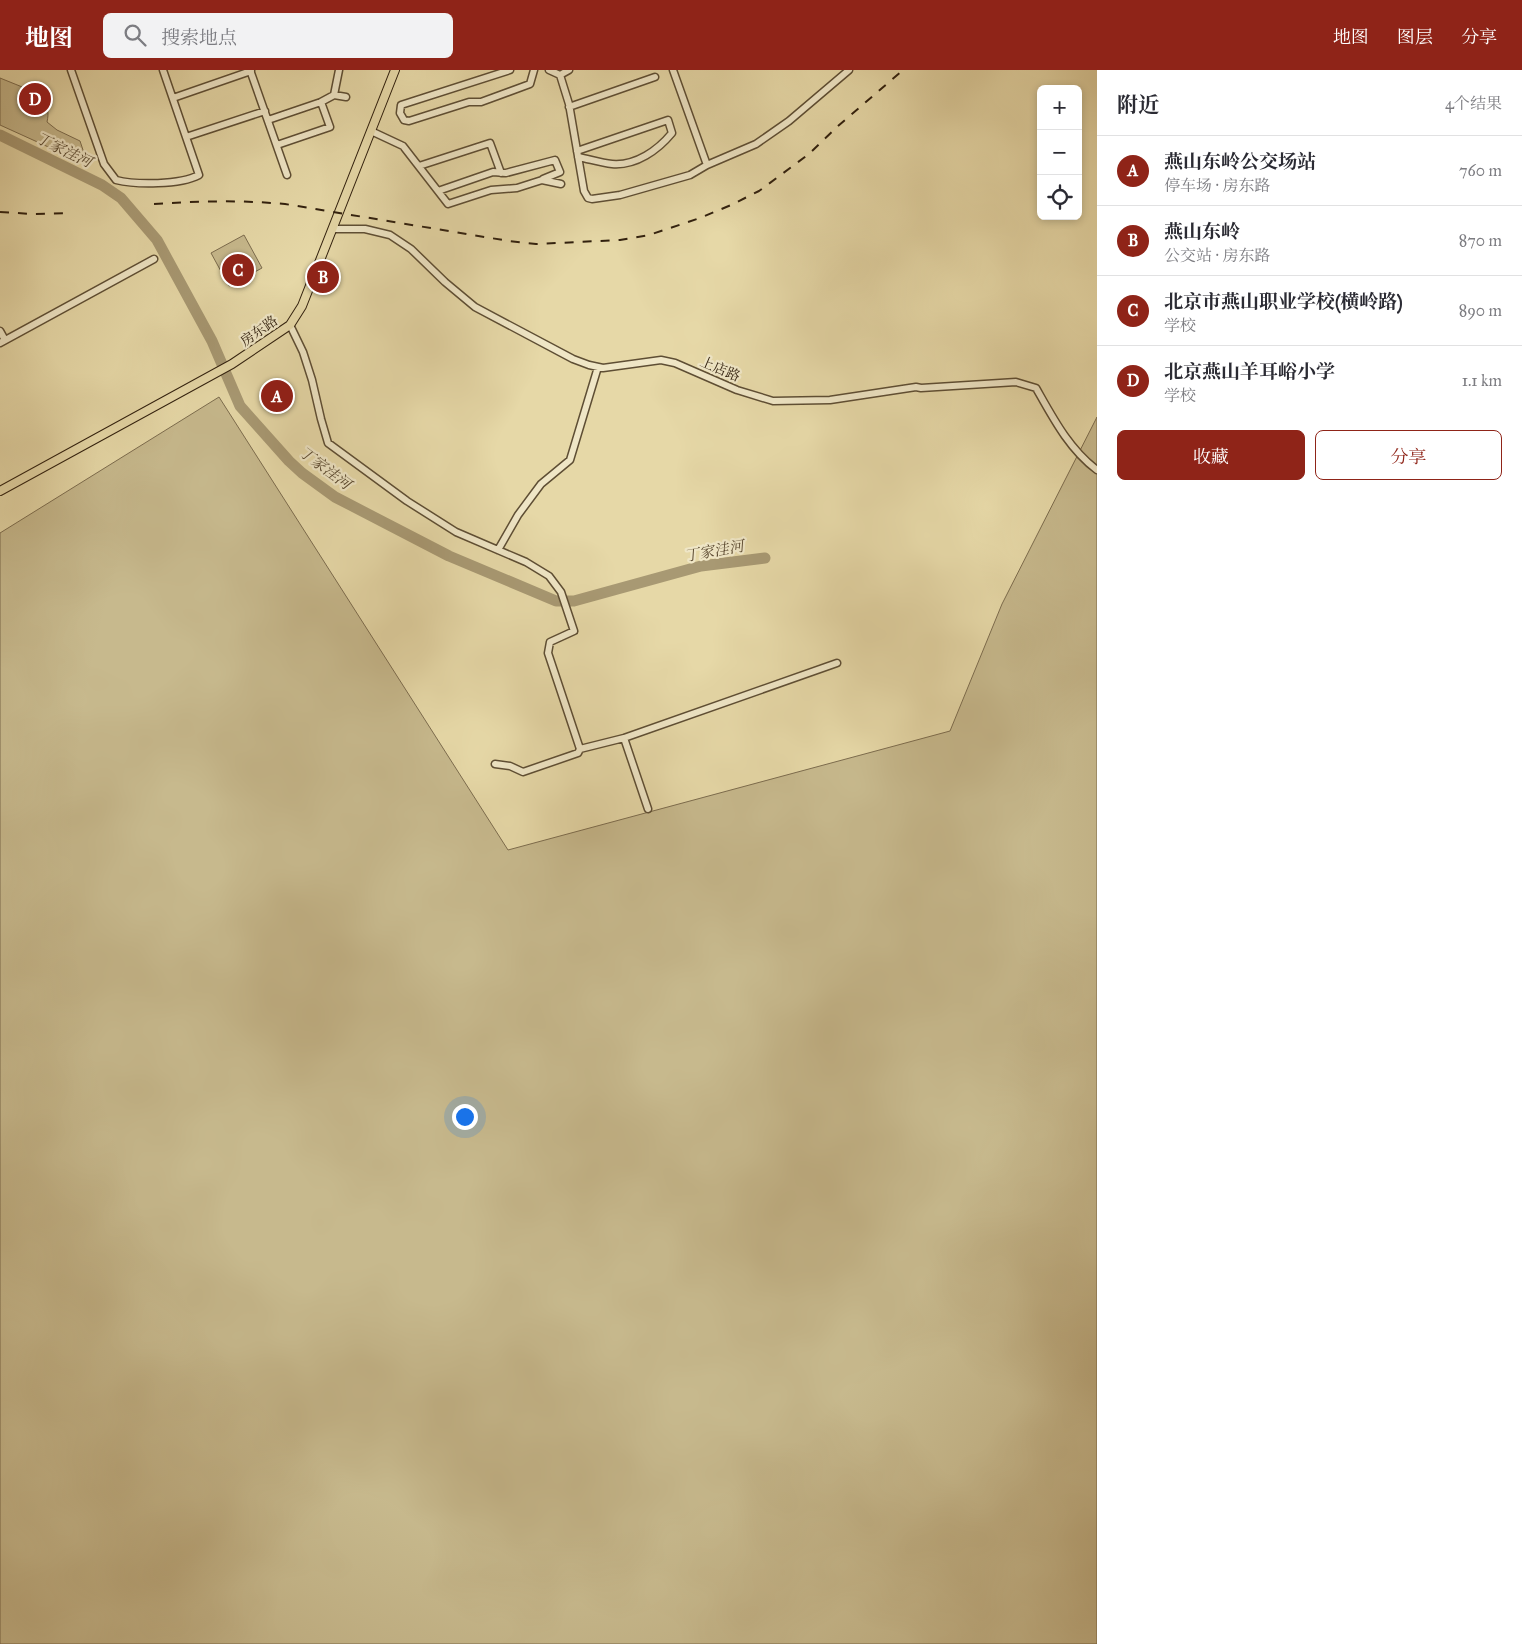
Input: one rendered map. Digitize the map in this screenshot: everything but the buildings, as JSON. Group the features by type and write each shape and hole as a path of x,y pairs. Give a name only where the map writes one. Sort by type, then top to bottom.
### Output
{"main road":[{"name":"房东路","path":"0,491 232,364 290,325 302,306 395,70"}],"street":[{"path":"71,70 104,164 116,180 131,184 175,181 199,175 163,70"},
{"path":"334,95 339,70"},
{"path":"510,70 401,105 400,113 404,120 410,121 470,102 481,102 530,84 534,70"},
{"path":"549,70 560,75 569,107 584,191 588,198 592,199 620,195 690,176 707,165 756,144 789,121 849,70"},
{"path":"560,75 569,70"},
{"path":"673,70 707,165"},
{"path":"173,98 251,71 287,175"},
{"path":"569,107 655,77"},
{"path":"268,120 321,102 334,95 346,98"},
{"path":"277,145 330,127 321,102"},
{"path":"186,136 265,111"},
{"path":"668,120 672,133 663,144 637,160 614,164 577,154 668,120"},
{"path":"371,131 403,146 448,204 492,190 517,188 560,172 555,160 506,173 492,172 438,191"},
{"path":"419,166 490,143 501,173"},
{"path":"542,180 561,184"},
{"name":"上店路","path":"332,229 365,229 390,235 411,249 445,282 475,307 573,359 598,367 610,368 662,360 675,363 737,390 773,400 830,400 916,387 1016,382 1036,388 1065,438 1097,470"},
{"path":"0,331 3,342 154,259"},
{"path":"290,325 303,352 328,443 407,501 456,532 526,562 549,576 561,592 574,631 550,642 548,653 580,749"},
{"path":"498,550 518,516 541,484 570,460 598,367"},
{"path":"495,764 510,766 523,772 578,753 580,749 624,738 837,663"},
{"path":"624,738 648,809"}],"shaded area":[{"path":"0,78 47,97 43,100 48,110 47,122 57,130 80,141 88,165 0,125"},
{"path":"244,235 262,268 229,286 211,253"},
{"path":"219,397 508,850 950,731 1002,604 1097,417 1097,1644 0,1644 0,533"}],"waterway":[{"name":"丁家洼河","path":"0,135 102,185 121,198 157,240 212,341 240,406 289,461 335,497 449,556 556,601 574,601 701,566 765,558"}],"railway":[{"path":"154,204 220,201 285,204 536,244 620,240 649,235 700,218 759,191 809,154 838,126 903,70"},
{"path":"0,212 32,214 68,213"}],"place":[{"name":"北京燕山羊耳峪小学","path":"35,99"},
{"name":"北京市燕山职业学校(横岭路)","path":"238,270"},
{"name":"燕山东岭","path":"323,277"},
{"name":"燕山东岭公交场站","path":"277,396"}]}
